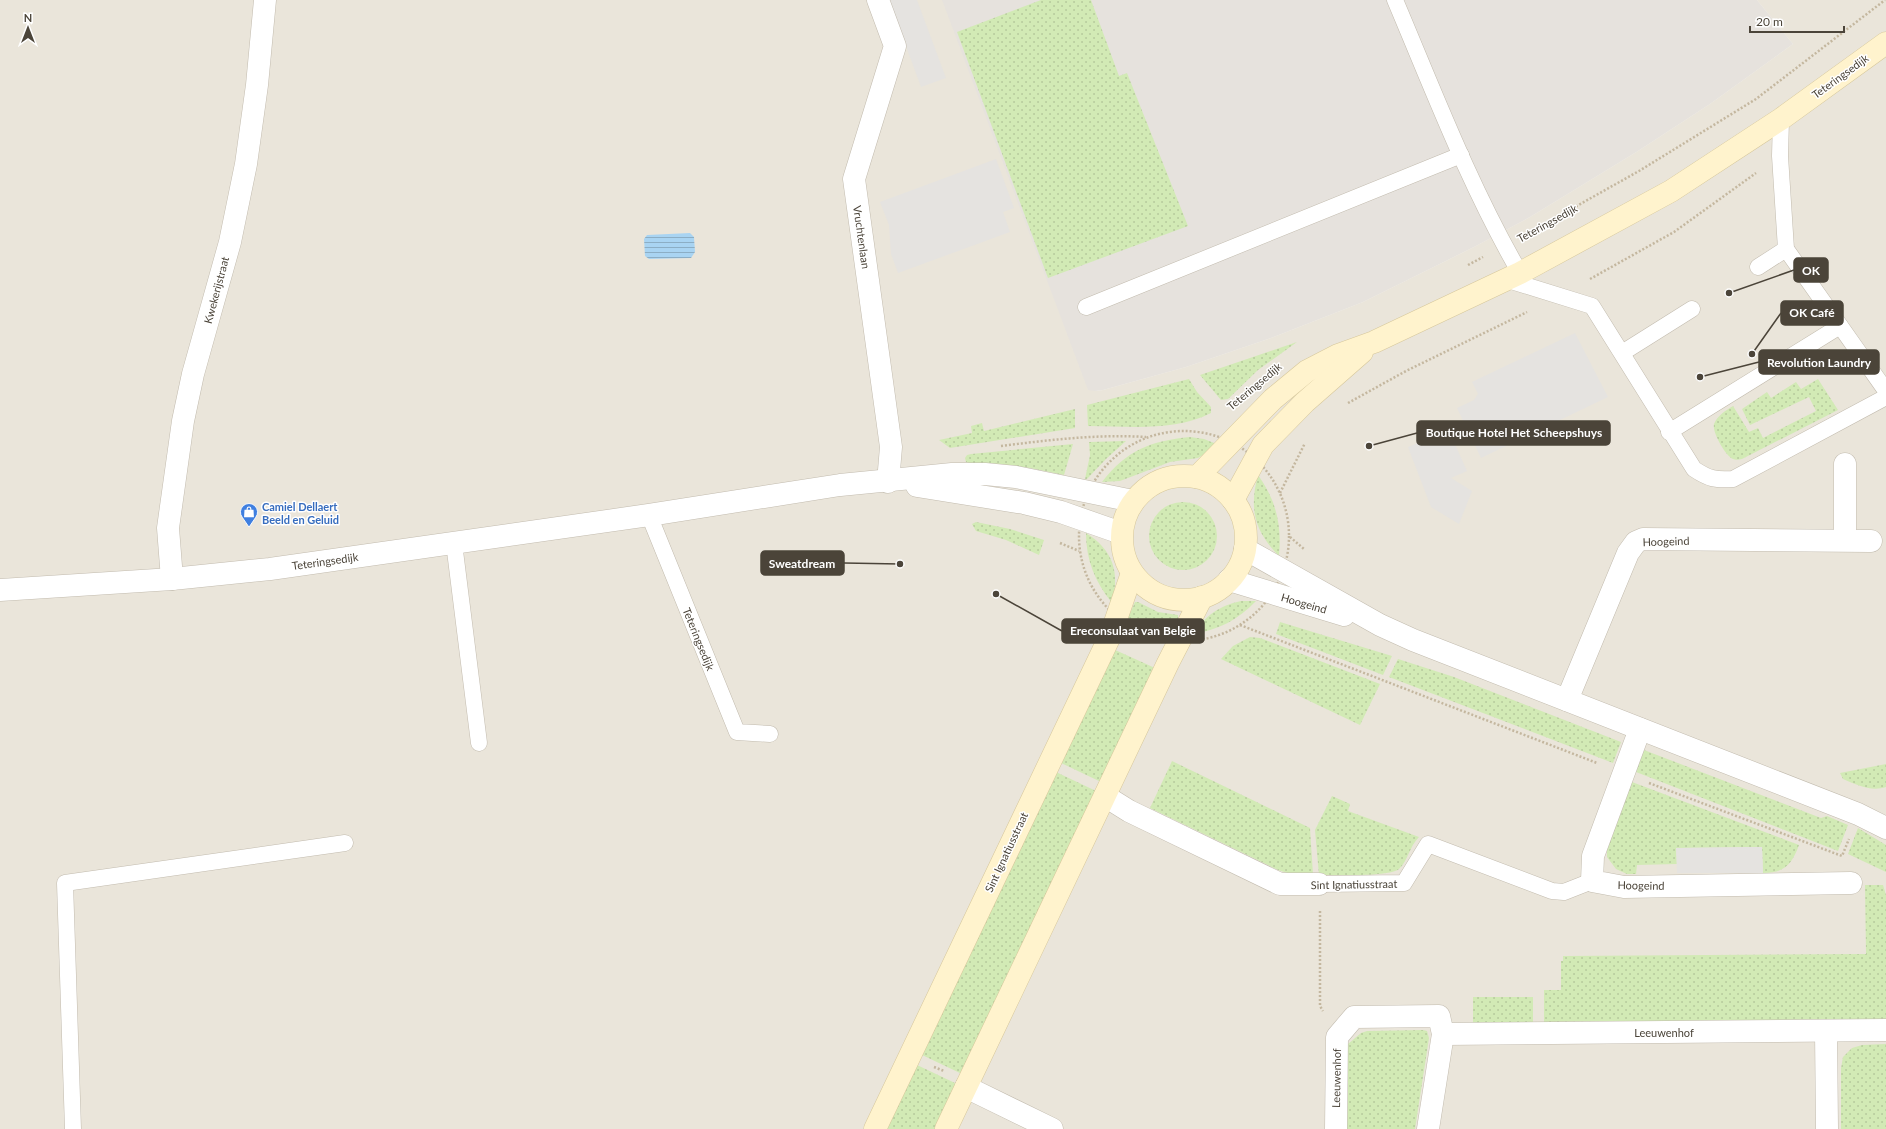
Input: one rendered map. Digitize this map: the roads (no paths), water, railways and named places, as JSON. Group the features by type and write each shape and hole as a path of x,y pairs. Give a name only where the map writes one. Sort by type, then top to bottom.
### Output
{"main road":[{"name":"Teteringsedijk","path":"1198,478 1273,399 1307,371 1338,355 1374,342 1514,277 1671,191 1781,120 1886,43"},
{"name":"Teteringsedijk","path":"1233,500 1263,445 1305,402 1374,342"},
{"path":"1180,476 1198,478 1211,482 1223,490 1233,500 1242,515 1246,532 1245,549 1239,566 1229,580 1217,590 1202,597 1182,600 1163,597 1145,587 1132,573 1122,547 1121,533 1125,516 1133,501 1146,488 1162,480 1180,476"},
{"name":"Sint Ignatiusstraat","path":"875,1129 1111,634 1132,573"},
{"path":"946,1129 1168,663 1202,597"}],"street":[{"name":"Kwekerijstraat","path":"172,580 168,528 183,421 193,374 230,242 246,164 257,85 265,0"},
{"name":"Vruchtenlaan","path":"878,0 895,46 854,179 890,447 888,482"},
{"path":"1845,464 1845,540"},
{"name":"Teteringsedijk","path":"0,590 172,580 270,569 649,515 840,485 888,482 952,474 1016,477 1133,501"},
{"name":"Teteringsedijk","path":"888,482 1024,503 1061,512 1121,533"},
{"name":"Hoogeind","path":"1567,700 1628,553 1636,542 1643,539 1871,541"},
{"name":"Hoogeind","path":"1245,549 1380,625 1413,640 1858,814 1886,828"},
{"name":"Hoogeind","path":"1229,580 1380,625"},
{"path":"1592,881 1593,856 1622,773 1640,729"},
{"name":"Sint Ignatiusstraat","path":"1105,796 1129,810 1280,884 1319,884"},
{"name":"Hoogeind","path":"1592,881 1624,886 1851,883"},
{"name":"Leeuwenhof","path":"1336,1129 1336,1037 1354,1017 1439,1016 1442,1034 1428,1129"},
{"name":"Leeuwenhof","path":"1442,1034 1886,1030"},
{"path":"1826,1031 1827,1129"},
{"path":"967,1085 1052,1129"}],"lane":[{"path":"1395,0 1461,155 1505,246 1514,277 1592,306 1669,432 1694,469 1706,477 1719,480 1733,478 1886,397"},
{"path":"1781,120 1780,156 1786,248 1886,391"},
{"path":"1086,307 1461,155"},
{"path":"1758,267 1786,248"},
{"path":"1622,353 1692,309"},
{"path":"1669,432 1840,326"},
{"name":"Teteringsedijk","path":"649,515 737,732 770,734"},
{"path":"454,542 479,743"},
{"path":"73,1129 65,883 345,843"},
{"name":"Sint Ignatiusstraat","path":"1319,884 1404,883 1428,844 1552,891 1564,892 1592,881"}],"water":[{"path":"690,233 694,237 695,252 691,258 649,259 645,256 644,239 647,235"}],"place":[{"name":"OK","path":"1729,293"},
{"name":"OK Café","path":"1752,354"},
{"name":"Revolution Laundry","path":"1700,377"},
{"name":"Boutique Hotel Het Scheepshuys","path":"1369,446"},
{"name":"Camiel Dellaert Beeld en Geluid","path":"249,527"},
{"name":"Sweatdream","path":"900,564"},
{"name":"Ereconsulaat van Belgie","path":"996,594"}]}
